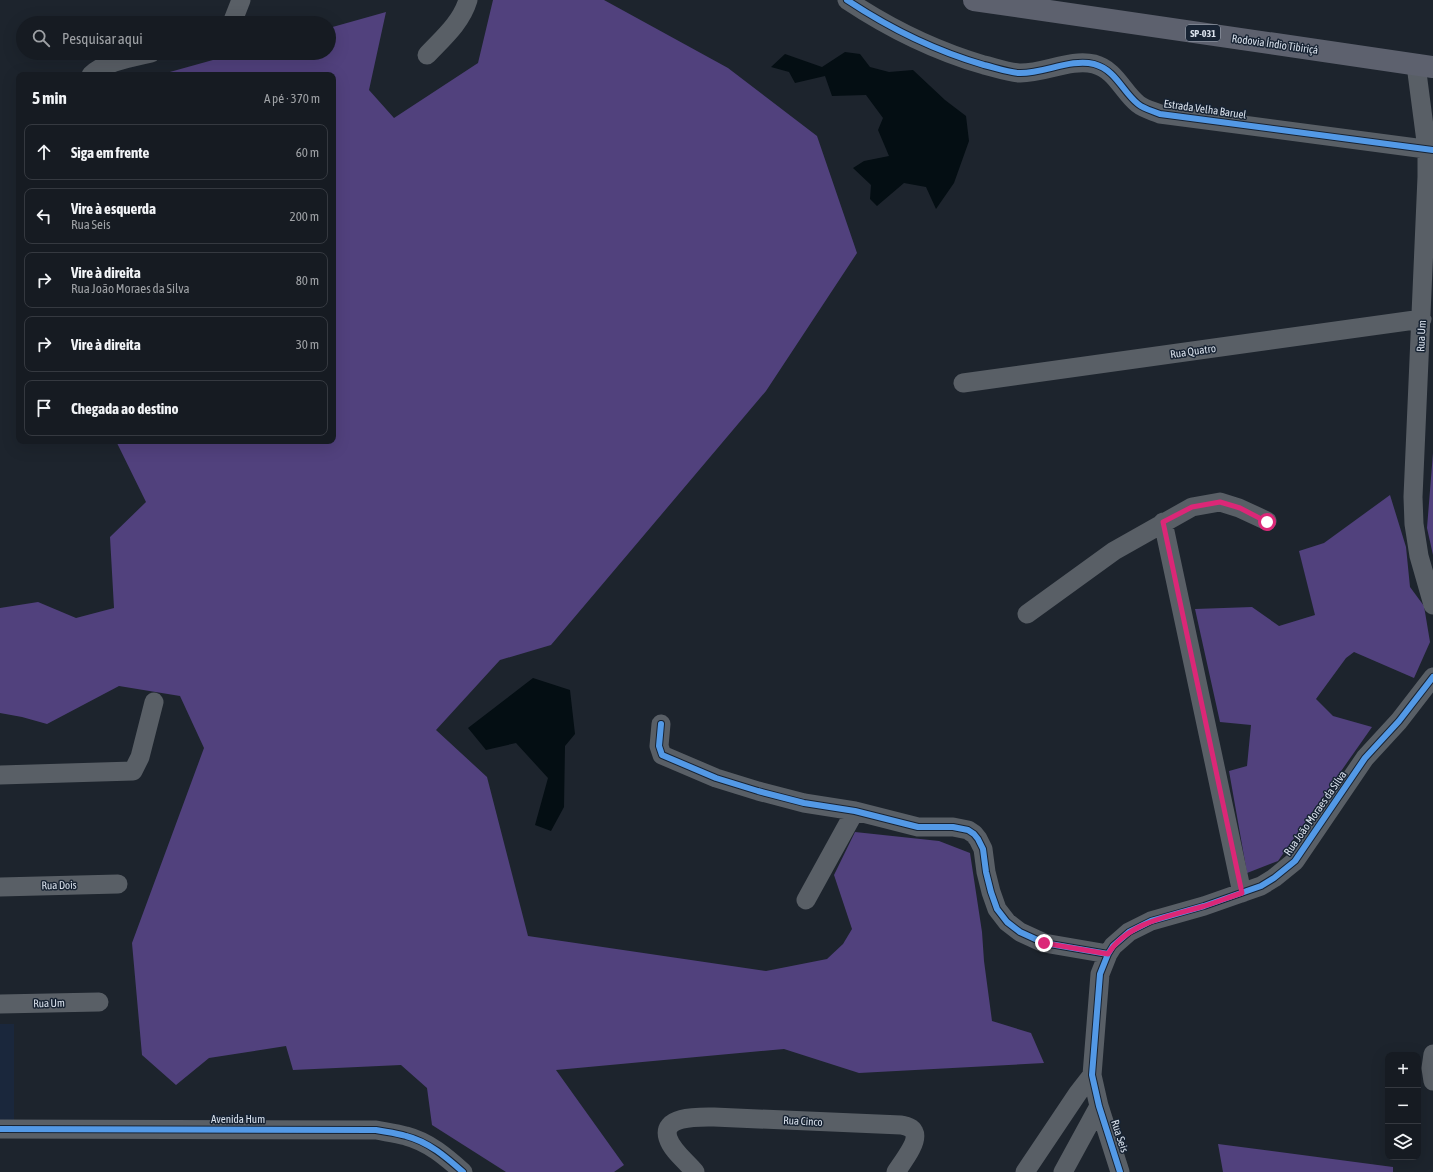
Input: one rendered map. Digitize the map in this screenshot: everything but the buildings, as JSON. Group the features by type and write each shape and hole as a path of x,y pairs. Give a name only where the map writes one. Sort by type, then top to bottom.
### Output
{"highway":[{"name":"Rodovia Índio Tibiriçá","path":"974,0 1424,66"}],"street":[{"path":"235,16 241,0"},
{"path":"427,55 459,21 468,0"},
{"name":"Estrada Velha Baruel","path":"847,0 872,17 954,56 1002,70 1021,73 1080,63 1100,66 1113,75 1125,91 1139,105 1160,114 1430,150"},
{"path":"94,72 124,60"},
{"name":"Rua Um","path":"1424,66 1430,150 1427,177 1422,319 1413,497 1414,524 1419,556 1433,605"},
{"name":"Rua Quatro","path":"963,383 1422,319"},
{"path":"1027,614 1114,551 1192,507 1220,502 1240,508 1267,522"},
{"path":"1163,522 1242,893"},
{"name":"Rua João Moraes da Silva","path":"1099,1106 1092,1075 1100,974 1112,946 1129,932 1151,921 1204,906 1261,886 1274,878 1295,861 1365,758 1399,721 1433,677"},
{"path":"0,775 133,771 140,758 154,702"},
{"path":"661,724 659,750 662,755 716,778 804,803 855,811 918,827 953,827 968,830 974,834 983,849 986,872 991,892 997,908 1007,922 1020,932 1044,943 1108,954"},
{"path":"806,900 855,811"},
{"name":"Rua Dois","path":"0,886 118,884"},
{"name":"Rua Um","path":"0,1004 99,1002"},
{"path":"1433,1054 1431,1068 1433,1081"},
{"path":"1025,1172 1078,1093 1092,1075"},
{"path":"1063,1172 1099,1106"},
{"name":"Rua Seis","path":"1099,1106 1120,1172"},
{"name":"Rua Cinco","path":"695,1172 668,1139 667,1132 669,1126 675,1122 691,1118 714,1117 900,1124 912,1129 915,1138 896,1172"},
{"name":"Avenida Hum","path":"0,1129 376,1130 407,1136 427,1145 444,1154 463,1172"}],"shaded area":[{"path":"493,0 604,0 728,68 817,136 857,253 766,391 551,645 500,660 436,730 487,777 528,936 766,971 827,959 843,944 852,929 834,875 855,832 939,841 970,853 982,932 984,961 992,1021 1031,1033 1044,1063 859,1073 784,1049 556,1070 624,1165 614,1172 506,1172 432,1125 427,1088 401,1065 293,1070 286,1046 209,1058 176,1085 142,1055 132,943 204,748 180,696 119,686 47,724 0,713 0,608 38,602 76,618 114,608 110,537 146,502 117,444 336,444 336,72 170,72 213,60 336,60 336,26 386,12 369,90 394,118 478,63"},
{"path":"845,52 860,54 870,67 889,72 913,70 945,100 966,116 969,141 954,183 936,209 926,187 904,183 877,206 870,199 871,185 853,168 864,161 889,156 878,130 883,118 866,95 832,96 825,76 795,83 789,72 771,67 785,54 822,67"},
{"path":"1433,453 1433,555 1427,528"},
{"path":"1390,495 1406,547 1410,587 1424,606 1430,642 1414,678 1354,652 1346,658 1316,699 1333,716 1372,727 1278,861 1247,873 1229,771 1247,766 1251,725 1220,722 1195,609 1252,607 1279,626 1315,615 1299,551 1324,543"},
{"path":"533,678 570,690 575,734 565,746 564,807 551,831 535,825 548,778 516,743 486,750 468,728"},
{"path":"0,1024 14,1024 14,1120 0,1120"},
{"path":"1218,1144 1393,1167 1393,1172 1223,1172"}],"cycle path":[{"path":"847,0 879,20 913,38 948,53 1002,70 1028,73 1066,64 1094,64 1108,71 1138,104 1146,109 1160,114 1433,150"},
{"path":"1120,1172 1099,1106 1092,1075 1100,974 1113,946 1129,932 1151,921 1204,906 1261,886 1274,878 1295,861 1365,758 1399,721 1433,677"},
{"path":"661,724 659,746 662,755 716,778 804,803 855,811 918,827 953,827 968,830 978,839 983,849 986,872 991,892 997,909 1007,922 1020,932 1044,943 1108,954"},
{"path":"0,1129 376,1130 402,1135 422,1142 444,1156 463,1172"}],"route":[{"path":"1044,943 1108,954 1112,946 1129,932 1151,921 1204,906 1242,893 1163,522 1192,507 1220,502 1240,508 1267,522"}]}
